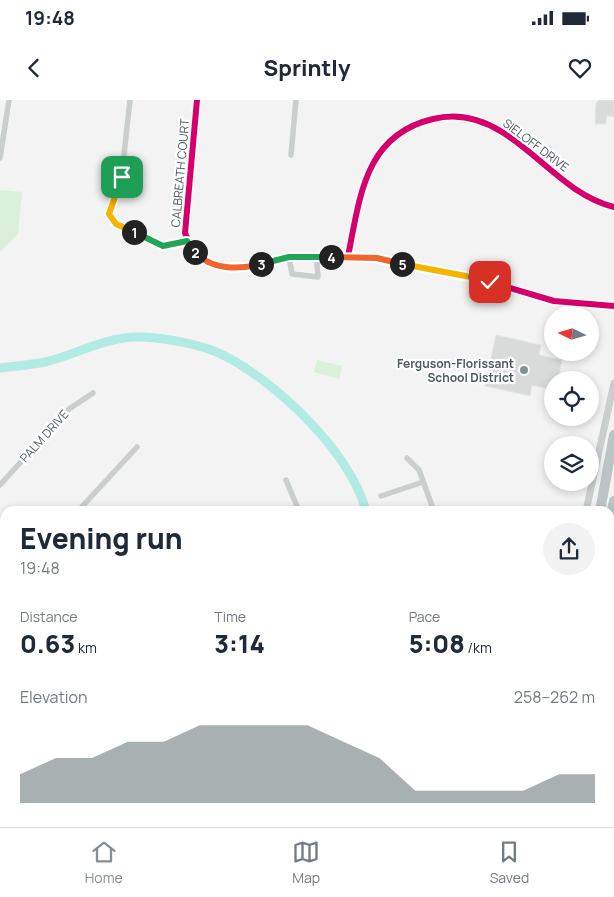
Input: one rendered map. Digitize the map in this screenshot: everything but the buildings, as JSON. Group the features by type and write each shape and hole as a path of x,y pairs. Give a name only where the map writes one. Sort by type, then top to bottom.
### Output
{"highway":[{"path":"601,506 614,435"}],"street":[{"path":"0,158 5,137 9,100"},
{"path":"130,100 121,182 109,214 116,224 163,246 189,244 200,257 222,266 253,266 289,257 348,256 377,258 468,276 554,301 614,306"},
{"name":"CALBREATH COURT","path":"189,244 186,223 198,100"},
{"path":"291,155 296,100"},
{"name":"SIELOFF DRIVE","path":"348,256 362,186 372,164 385,145 400,132 422,122 443,116 466,117 502,132 581,194 598,202 614,206"},
{"path":"289,257 292,274 318,277 317,263 320,257"},
{"path":"587,506 614,383"},
{"name":"PALM DRIVE","path":"0,485 68,409 93,393"},
{"path":"83,506 137,448"},
{"path":"407,458 419,470 432,506"},
{"path":"286,480 298,506"},
{"path":"381,496 424,482"}],"green space":[{"path":"0,190 22,192 18,234 0,252"},
{"path":"317,360 342,366 339,379 314,372"}],"waterway":[{"path":"0,368 45,362 102,343 137,337 193,344 214,351 244,367 266,382 309,421 344,466 357,488 364,506"}],"cycle path":[{"path":"197,100 185,233 191,247 200,257 222,267 253,266 289,257 348,256 372,258 490,282 554,301 614,306"},
{"path":"348,256 362,191 369,172 379,154 392,139 410,127 442,117 469,118 494,127 583,194 614,207"}],"place":[{"name":"Ferguson-Florissant School District","path":"524,370"}],"route":[{"path":"122,177 109,214 116,224 163,246 172,246 187,241 200,257 208,262 222,266 253,266 289,257 348,256 377,258 490,282"}]}
